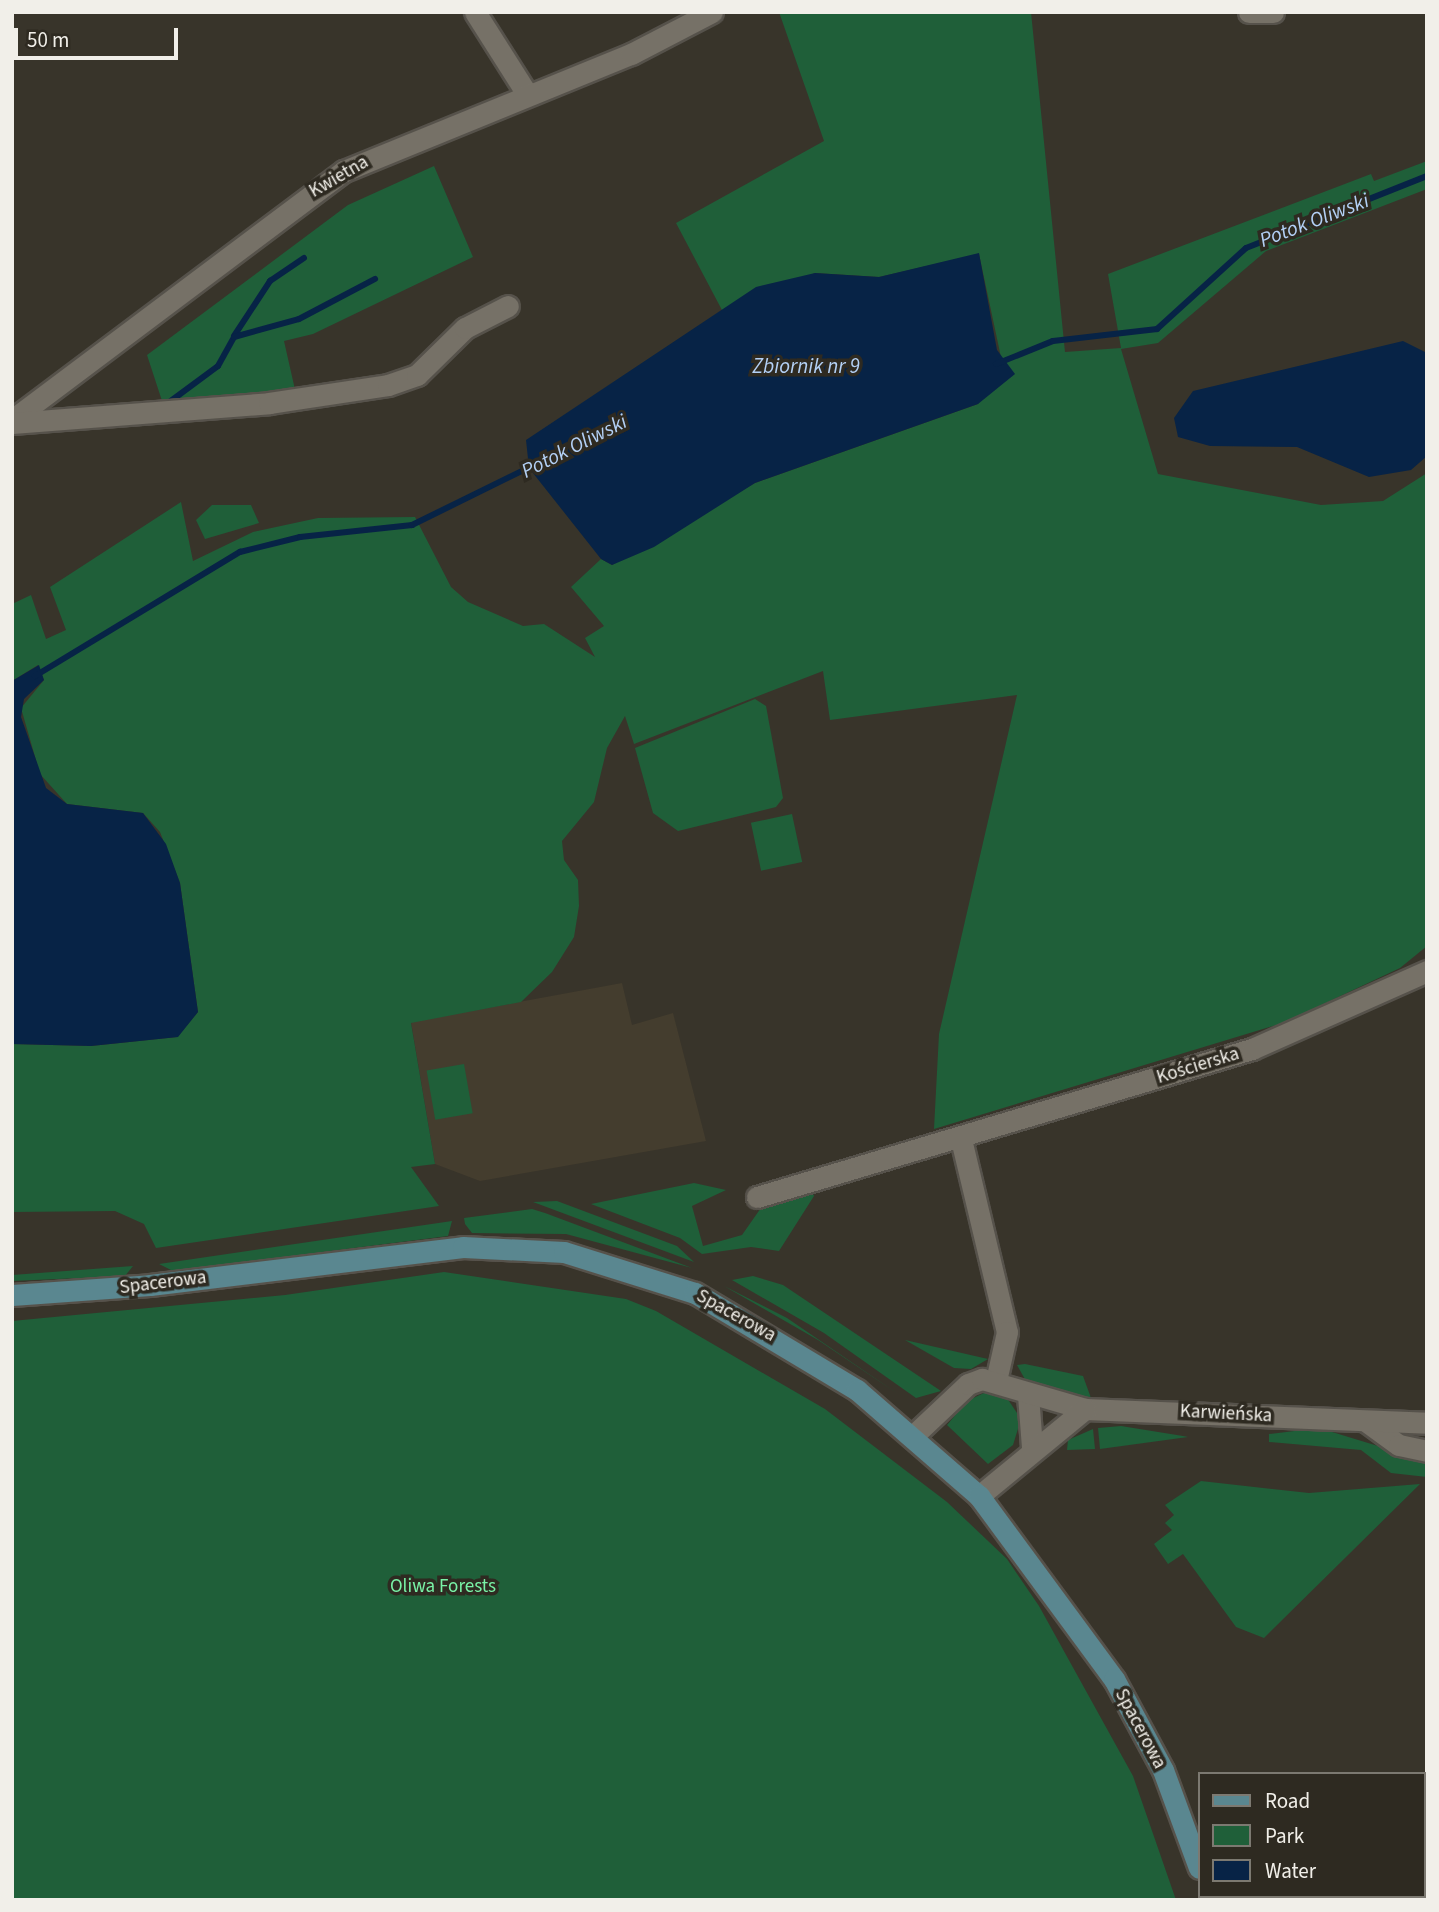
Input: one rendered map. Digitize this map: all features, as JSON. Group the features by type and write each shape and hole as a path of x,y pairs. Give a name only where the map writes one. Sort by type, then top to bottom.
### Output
{"main road":[{"name":"Spacerowa","path":"12,1295 150,1286 463,1247 564,1252 695,1293 748,1320 915,1434 979,1496 1114,1679 1163,1770 1198,1864"}],"street":[{"path":"475,12 527,94"},
{"name":"Kwietna","path":"12,422 313,190 384,152 631,54 712,12"},
{"path":"1249,12 1273,12"},
{"name":"Kwietna","path":"12,422 269,404 388,385 417,375 465,328 508,306"},
{"name":"Kościerska","path":"757,1197 961,1139 1252,1049 1427,971"},
{"path":"915,1434 968,1384 996,1381 1007,1332 961,1139"},
{"name":"Karwieńska","path":"996,1381 1028,1395 1085,1409 1427,1423"},
{"path":"1028,1395 1032,1447"},
{"path":"979,1496 1032,1447 1085,1409"},
{"path":"1367,1422 1399,1445 1427,1451"}],"shaded area":[{"path":"622,983 632,1025 673,1013 706,1141 480,1181 435,1164 411,1022"}],"green space":[{"path":"779,12 1031,12 1065,352 1121,348 1108,274 1371,174 1374,181 1427,161 1427,189 1266,251 1158,343 1121,349 1158,474 1321,505 1383,501 1427,473 1427,946 1400,968 1283,1023 934,1129 939,1034 1017,695 830,720 823,671 634,744 625,716 607,748 594,802 562,841 564,860 578,880 579,906 574,937 552,972 521,1002 411,1023 435,1164 411,1167 439,1206 156,1248 144,1224 115,1211 12,1212 12,1044 91,1046 177,1037 198,1012 180,883 160,832 143,813 67,804 40,774 21,708 44,680 38,665 12,681 12,604 31,595 46,639 66,630 50,587 181,502 193,561 253,532 318,518 415,517 451,587 468,602 523,626 544,624 595,657 585,638 604,626 571,587 601,559 612,565 755,483 978,404 1002,362 979,254 879,277 815,273 723,312 676,223 824,141"},
{"path":"434,166 473,257 313,334 284,341 296,394 164,407 147,355 348,205"},
{"path":"212,505 251,505 259,523 205,539 196,520"},
{"path":"755,699 766,706 783,798 776,807 678,831 653,813 635,748"},
{"path":"792,814 802,862 761,871 751,823"},
{"path":"464,1064 473,1113 435,1120 427,1071"},
{"path":"694,1183 726,1190 692,1206 703,1246 742,1235 763,1205 812,1191 814,1196 779,1251 751,1247 702,1254 680,1238 591,1204"},
{"path":"557,1201 677,1246 694,1262 533,1202"},
{"path":"532,1209 692,1268 566,1234 472,1233 465,1224 464,1218"},
{"path":"452,1221 448,1236 173,1271 159,1264"},
{"path":"133,1266 125,1276 12,1281 12,1275"},
{"name":"Oliwa Forests","path":"444,1272 626,1299 656,1311 825,1409 947,1502 1007,1559 1039,1606 1133,1776 1176,1900 12,1900 12,1321 285,1295"},
{"path":"753,1276 783,1285 941,1391 916,1398 824,1333 732,1280"},
{"path":"724,1286 787,1318 901,1396 818,1340"},
{"path":"905,1340 988,1359 971,1369 954,1368"},
{"path":"1025,1364 1083,1376 1091,1398 1027,1383 1017,1365"},
{"path":"986,1392 1007,1398 1021,1419 1013,1445 988,1464 947,1425 967,1401"},
{"path":"1121,1426 1188,1437 1100,1449 1098,1428"},
{"path":"1319,1428 1427,1461 1427,1477 1391,1473 1361,1450 1269,1442 1269,1434"},
{"path":"1093,1429 1095,1449 1067,1450 1068,1440"},
{"path":"1201,1481 1309,1493 1420,1484 1264,1638 1236,1627 1183,1554 1168,1564 1154,1544 1172,1530 1165,1523 1174,1515 1165,1505"}],"water":[{"name":"Zbiornik nr 9","path":"979,253 997,350 1015,374 978,404 755,483 654,547 612,565 601,559 529,468 526,440 756,287 815,273 879,277"},
{"path":"1403,341 1427,353 1427,456 1411,470 1369,477 1297,447 1210,446 1178,437 1174,418 1193,391"},
{"path":"39,665 44,680 24,699 21,717 46,788 67,804 143,813 166,844 180,883 198,1012 178,1037 91,1046 12,1044 12,681"}],"waterway":[{"name":"Potok Oliwski","path":"996,364 1053,341 1157,329 1246,248 1427,176"},
{"path":"234,336 270,281 304,258"},
{"path":"168,403 218,366 234,337 299,319 375,279"},
{"name":"Potok Oliwski","path":"35,676 240,552 300,537 412,525 536,464"}]}
